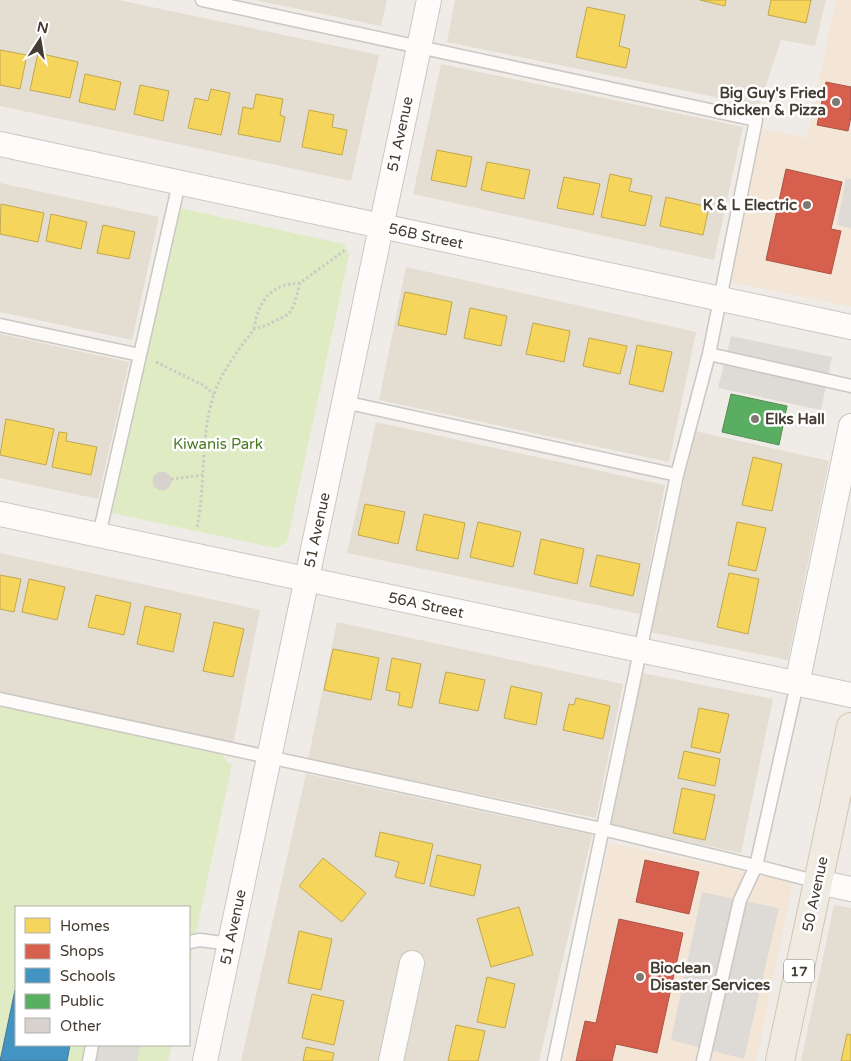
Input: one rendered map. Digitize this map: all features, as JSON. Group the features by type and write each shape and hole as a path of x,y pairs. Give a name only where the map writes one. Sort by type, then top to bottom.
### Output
{"main road":[{"name":"50 Avenue","path":"780,1061 851,728"}],"street":[{"name":"51 Avenue","path":"205,1061 429,0"},
{"name":"56B Street","path":"0,144 851,327"},
{"path":"797,684 851,426"},
{"name":"56A Street","path":"0,514 851,695"},
{"path":"818,882 851,889"},
{"path":"391,1061 412,963"}],"lane":[{"path":"202,0 756,120 718,299 709,354 677,474 554,1061"},
{"path":"100,535 179,183"},
{"path":"0,325 140,355"},
{"path":"709,354 851,386"},
{"path":"344,402 677,474"},
{"path":"703,1061 740,900 756,866 797,684"},
{"path":"0,698 602,829 818,882"},
{"path":"190,942 200,940 230,944"},
{"path":"89,1061 92,1046"}],"path":[{"path":"197,527 202,502 206,438 214,394 254,329 261,303 277,287 300,283 345,250"},
{"path":"254,329 267,326 288,314 294,306 300,283"},
{"path":"140,355 203,385 214,394"},
{"path":"171,479 203,475"}],"shaded area":[{"path":"0,0 118,0 379,55 351,181 0,106"},
{"path":"255,0 387,0 381,26"},
{"path":"455,0 826,0 815,46 781,40 759,106 447,42"},
{"path":"836,0 851,0 851,307 730,282 762,129 807,138"},
{"path":"441,64 743,127 714,260 413,194"},
{"path":"846,178 851,179 851,228 837,225"},
{"path":"0,183 159,217 132,340 0,312"},
{"path":"406,267 696,332 669,462 379,400"},
{"path":"0,334 129,362 98,499 0,478"},
{"path":"731,336 832,357 821,410 718,388"},
{"path":"376,422 665,485 640,614 347,553"},
{"path":"695,431 829,461 788,660 650,632"},
{"path":"0,553 260,610 233,745 0,694"},
{"path":"337,622 623,684 596,818 308,759"},
{"path":"642,673 773,699 741,853 611,825"},
{"path":"306,774 592,835 539,1061 241,1061"},
{"path":"609,843 793,882 756,1061 563,1061"},
{"path":"702,892 779,908 744,1059 671,1040"},
{"path":"834,905 851,908 851,1061 801,1061"},
{"path":"92,1046 141,1046 137,1061 89,1061"}],"green space":[{"name":"Kiwanis Park","path":"179,208 344,244 349,255 287,542 276,548 112,513"},
{"path":"0,702 165,738 186,748 204,743 217,746 228,763 232,764 190,961 190,906 15,906 15,1046 172,1046 168,1061 0,1061"}],"building: Homes":[{"path":"700,0 726,0 725,6"},
{"path":"771,0 811,0 806,23 768,15"},
{"path":"587,7 625,15 619,46 630,49 626,68 576,57"},
{"path":"0,50 27,55 20,89 0,85"},
{"path":"38,53 78,62 70,98 30,90"},
{"path":"85,74 121,82 115,110 79,102"},
{"path":"140,85 169,91 163,121 134,114"},
{"path":"211,89 230,93 221,135 188,128 195,98 208,101"},
{"path":"256,94 283,99 280,115 285,117 280,142 238,134 243,107 253,109"},
{"path":"309,110 334,115 332,127 347,130 342,155 302,147"},
{"path":"437,150 472,157 466,187 431,180"},
{"path":"487,162 530,170 524,199 481,190"},
{"path":"610,174 632,179 629,191 652,196 645,226 601,217"},
{"path":"564,177 600,184 593,215 557,208"},
{"path":"666,197 709,207 703,235 660,226"},
{"path":"1,204 44,213 38,242 0,234"},
{"path":"51,214 87,222 81,249 46,241"},
{"path":"103,225 135,232 129,259 97,253"},
{"path":"405,292 452,302 446,335 398,325"},
{"path":"470,308 507,316 501,346 464,338"},
{"path":"533,323 570,331 564,362 526,354"},
{"path":"589,338 627,346 620,374 583,366"},
{"path":"637,345 672,352 663,392 629,384"},
{"path":"6,419 54,429 46,465 0,455"},
{"path":"59,432 67,433 66,441 97,447 91,475 52,467"},
{"path":"753,457 782,464 772,511 742,505"},
{"path":"365,504 405,512 398,544 358,535"},
{"path":"424,514 465,523 458,559 416,550"},
{"path":"478,522 521,532 513,567 470,557"},
{"path":"737,522 766,528 756,571 728,565"},
{"path":"541,539 584,549 577,584 534,574"},
{"path":"597,555 640,564 633,596 590,586"},
{"path":"729,573 759,579 748,634 717,627"},
{"path":"0,575 21,579 14,612 0,609"},
{"path":"29,579 65,587 57,620 22,612"},
{"path":"96,595 131,603 124,635 88,627"},
{"path":"145,606 181,614 173,652 137,644"},
{"path":"214,622 244,629 233,677 203,671"},
{"path":"333,649 379,658 371,700 324,690"},
{"path":"392,658 421,664 412,708 398,705 400,693 386,690"},
{"path":"446,672 485,680 478,711 439,703"},
{"path":"511,686 542,693 536,725 504,718"},
{"path":"576,698 610,706 603,739 563,730 569,704 574,705"},
{"path":"699,708 729,714 720,753 691,747"},
{"path":"684,751 720,759 715,786 678,778"},
{"path":"682,788 715,795 705,840 673,833"},
{"path":"380,832 433,844 424,884 395,877 399,862 375,856"},
{"path":"437,855 481,865 474,896 430,886"},
{"path":"323,858 366,893 342,922 299,886"},
{"path":"519,907 533,955 491,967 477,919"},
{"path":"299,931 332,939 321,990 288,983"},
{"path":"487,977 515,984 505,1028 477,1022"},
{"path":"312,994 344,1001 334,1045 302,1038"},
{"path":"456,1025 485,1031 478,1061 448,1061"},
{"path":"847,1034 851,1035 851,1061 841,1061"},
{"path":"306,1047 334,1053 332,1061 303,1061"}],"building: Shops":[{"name":"Big Guy's Fried Chicken & Pizza","path":"826,82 851,87 851,117 848,131 817,125"},
{"name":"K & L Electric","path":"786,169 842,182 831,229 841,231 831,274 766,260"},
{"path":"645,860 699,872 689,914 636,902"},
{"name":"Bioclean Disaster Services","path":"619,919 683,933 657,1053 616,1044 612,1061 576,1061 585,1021 596,1023"}],"building: Schools":[{"path":"15,990 15,1046 70,1046 67,1061 0,1061"}],"building: Public":[{"name":"Elks Hall","path":"731,394 787,406 779,445 722,432"}],"building: Other":[{"path":"162,472 170,477 171,481 166,489 162,490 154,485 153,481 158,473"}],"place":[{"name":"Big Guy's Fried Chicken & Pizza","path":"836,102"},
{"name":"K & L Electric","path":"807,205"},
{"name":"Elks Hall","path":"755,419"},
{"name":"Bioclean Disaster Services","path":"640,977"}]}
